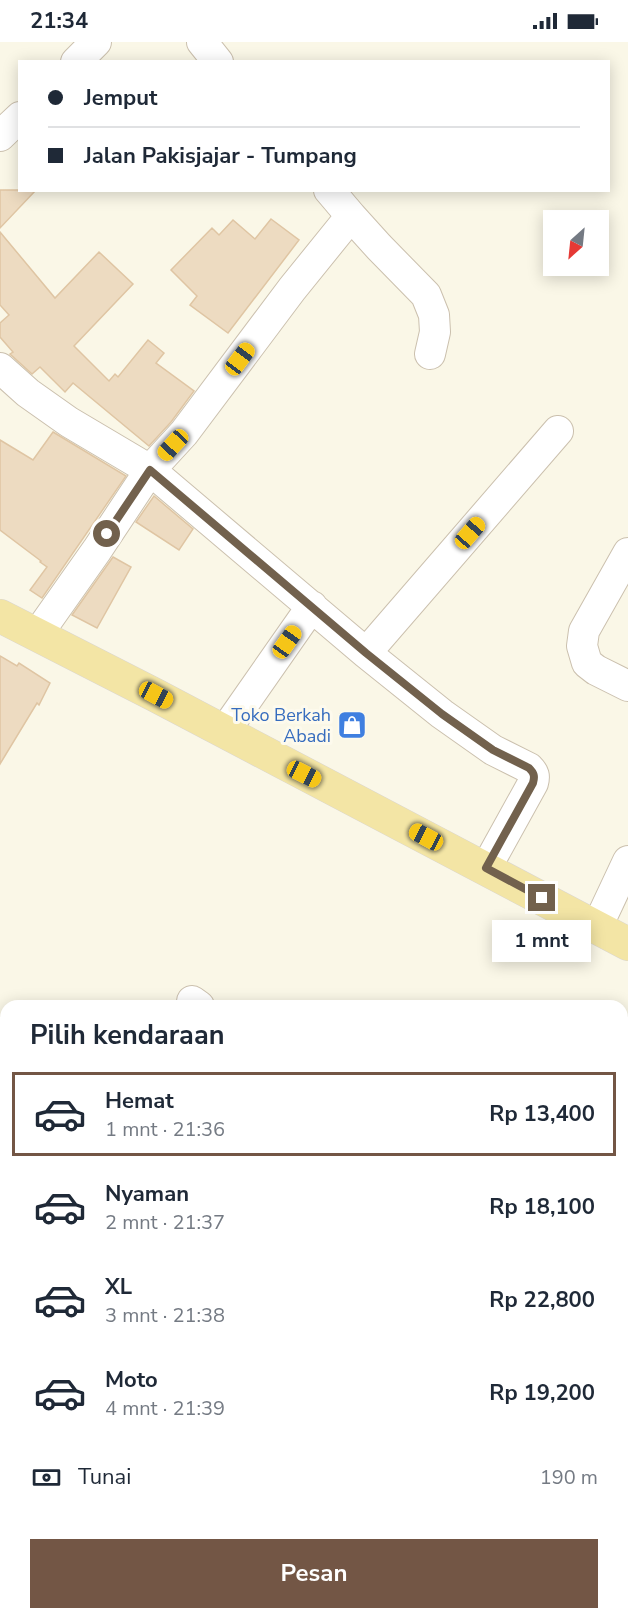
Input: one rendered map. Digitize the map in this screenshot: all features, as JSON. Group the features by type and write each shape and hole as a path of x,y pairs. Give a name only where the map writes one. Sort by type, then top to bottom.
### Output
{"main road":[{"path":"0,616 628,944"}],"street":[{"path":"78,60 96,42"},
{"path":"202,42 216,60"},
{"path":"0,136 18,119"},
{"path":"331,192 379,247 426,295 434,315 435,332 430,354"},
{"path":"37,635 150,470 184,433 292,289 351,216"},
{"path":"0,369 28,393 69,422 150,470 366,653 442,714 493,750 533,772 535,777 533,783 486,868"},
{"path":"366,653 558,431"},
{"path":"628,553 584,631 582,646 587,663 628,686"},
{"path":"224,732 312,606"},
{"path":"597,927 628,861"}],"building":[{"path":"0,190 34,192 0,228"},
{"path":"271,219 299,240 228,333 190,305 197,296 171,270 212,228 219,235 233,220 255,239"},
{"path":"0,232 55,298 99,252 133,284 74,346 109,381 115,374 118,377 148,340 164,353 156,363 194,391 171,422 149,446 73,383 65,392 40,367 32,374 10,354 13,352 0,337 0,323 9,315 0,305"},
{"path":"53,432 126,476 42,598 30,590 47,567 0,530 0,440 33,460"},
{"path":"154,496 193,529 179,550 136,522"},
{"path":"113,557 131,567 97,628 72,615"},
{"path":"0,656 17,666 19,663 50,683 39,705 37,703 0,764"}],"place":[{"name":"Toko Berkah Abadi","path":"352,725"}],"route":[{"path":"107,534 150,470 366,653 442,714 493,750 529,768 535,777 533,783 486,868 542,898"}]}
